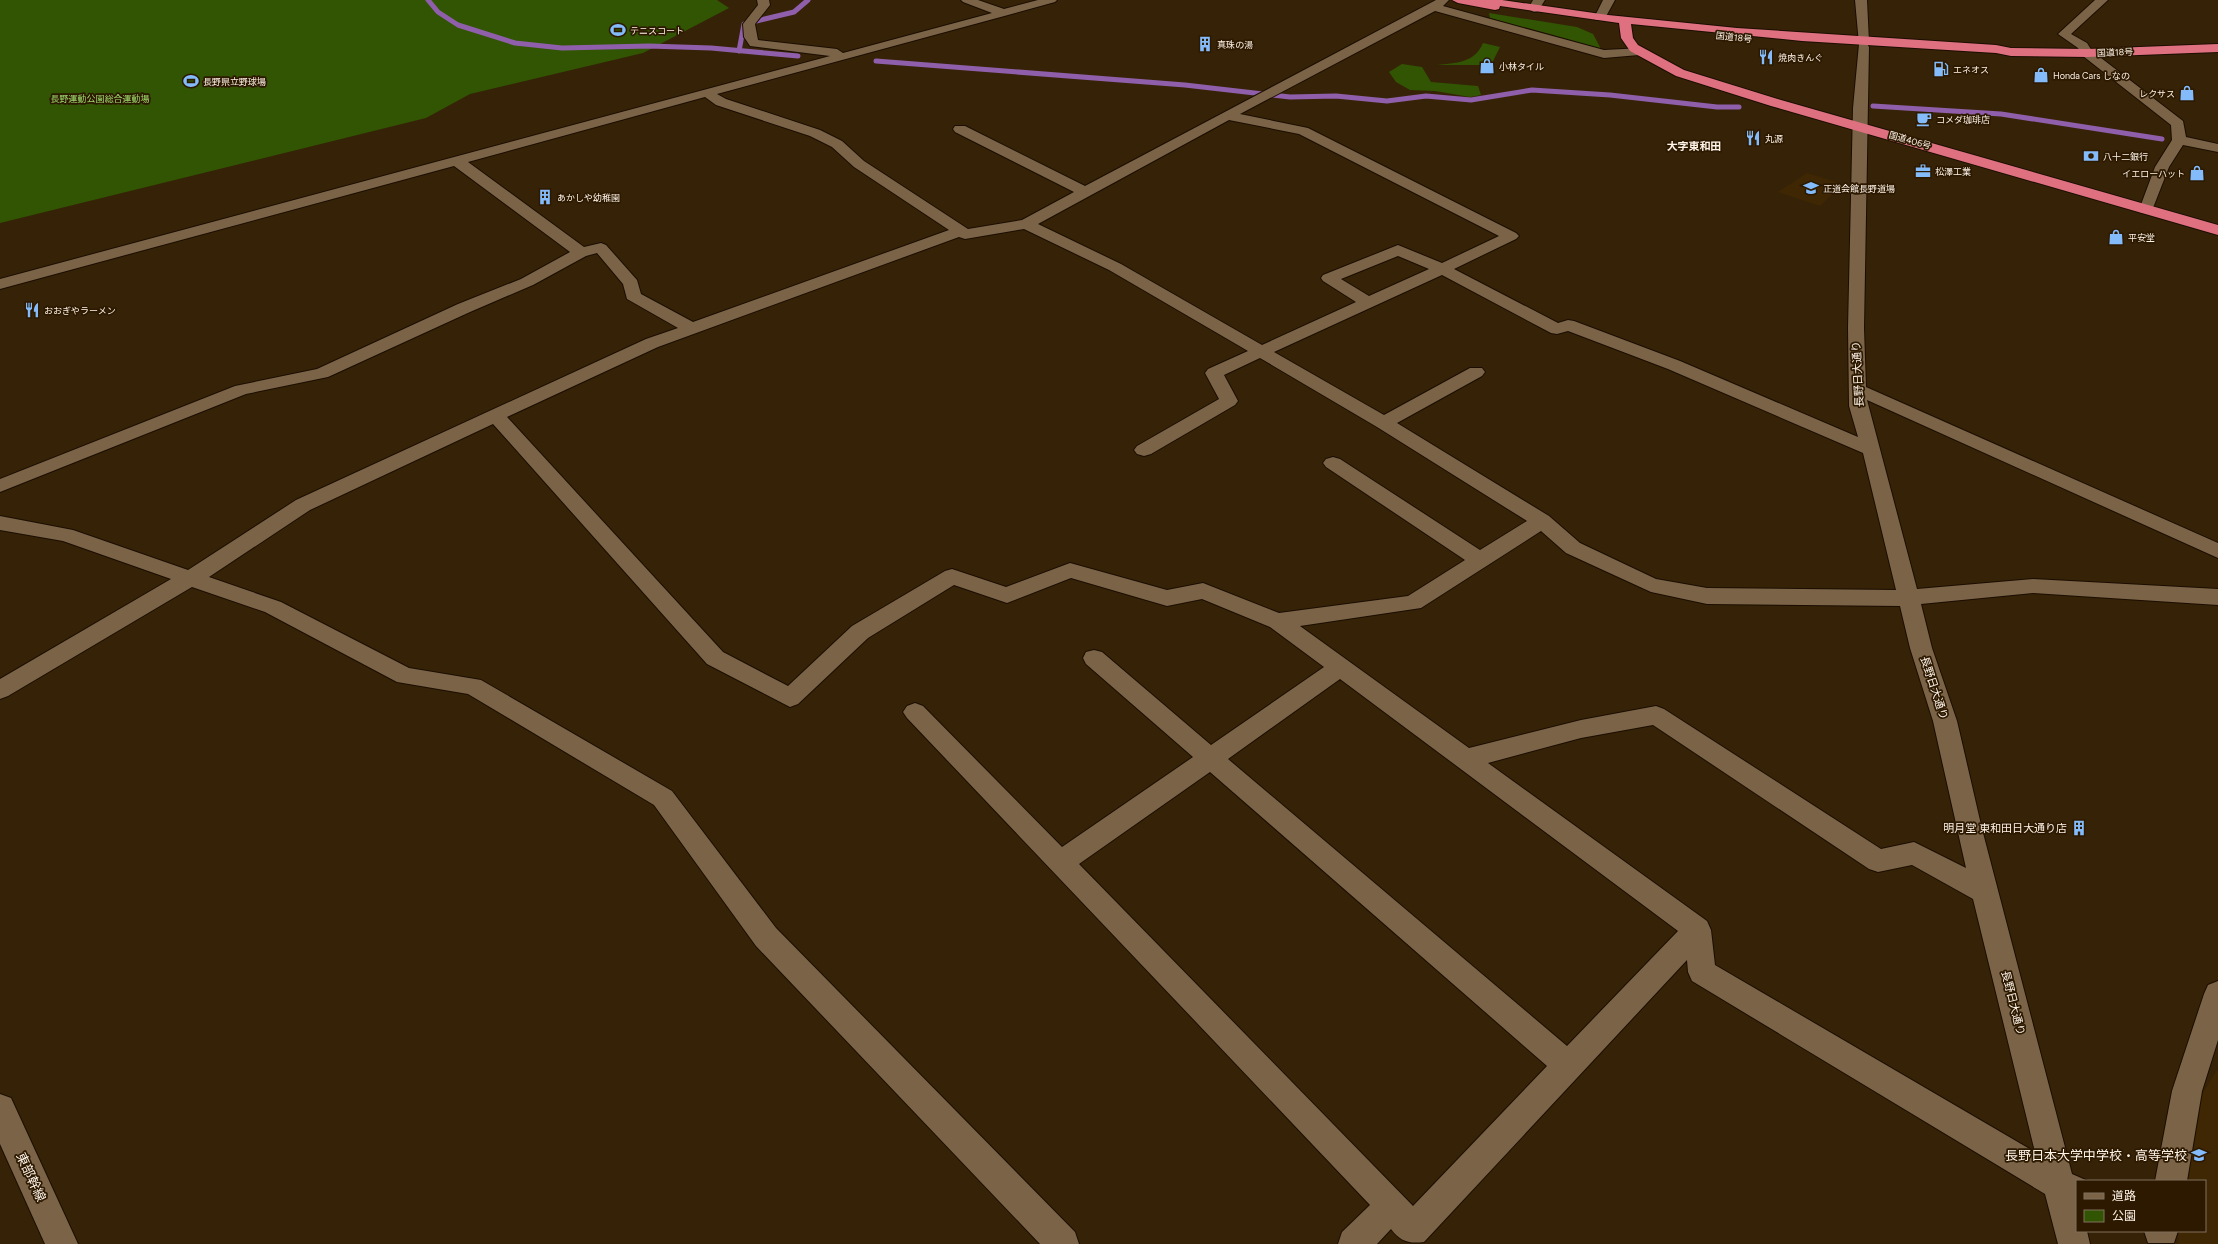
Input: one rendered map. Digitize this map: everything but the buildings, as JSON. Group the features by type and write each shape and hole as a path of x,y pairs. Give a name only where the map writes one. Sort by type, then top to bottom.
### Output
{"highway":[{"name":"国道18号","path":"1458,0 1549,16 1761,40 1994,54 2011,52 2087,53 2218,48"},
{"name":"国道18号","path":"1480,0 1536,4 1625,24"},
{"name":"国道406号","path":"1625,24 1627,38 1634,48 1680,73 1776,103 2218,230"}],"street":[{"path":"763,0 764,5 749,24 750,37 754,43 848,55"},
{"path":"967,0 1004,12"},
{"path":"0,284 1051,0"},
{"path":"1600,18 1609,0"},
{"name":"長野日大通り","path":"1861,0 1863,45 1856,328 1858,406 1898,552 1921,648 1945,721 1969,829 1985,892 2068,1188 2074,1244"},
{"path":"2102,0 2064,34 2084,46 2087,53 2178,124 2179,140 2162,167 2146,210"},
{"path":"707,93 721,102 815,133 837,144 860,164 965,234 1026,224 1084,191 1230,116 1439,3 1604,54 1639,51"},
{"path":"1144,450 1229,401 1214,373 1511,236 1303,131 1230,116"},
{"path":"960,129 1084,191"},
{"path":"2179,140 2218,148"},
{"path":"456,160 581,252"},
{"path":"1026,224 1116,267 1384,423 1542,521 1573,548 1651,585 1707,596 1908,598 2033,586 2218,598"},
{"path":"0,690 224,558 303,505 652,343 960,231"},
{"path":"0,486 241,390 322,373 526,282 581,252 601,248 631,284 633,296 691,328"},
{"path":"1368,303 1329,278 1398,250 1442,269 1557,329 1568,325 1674,365 1871,450"},
{"path":"1384,423 1476,372"},
{"path":"1857,388 2218,551"},
{"path":"496,415 504,426 715,658 790,698 860,632 952,576 1007,595 1070,570 1167,598 1203,591 1278,621 1697,930 1702,972 2068,1188"},
{"path":"1333,463 1480,560"},
{"path":"1278,621 1413,602 1542,521"},
{"path":"0,523 66,535 191,577 273,607 405,676 473,686 663,798 766,937 1063,1244"},
{"path":"1094,658 1569,1066"},
{"path":"1060,864 1341,667"},
{"path":"915,712 1060,864 1392,1205 1412,1230 1697,930"},
{"path":"1465,759 1581,729 1656,715 1878,861 1914,853 1985,892"},
{"path":"2171,1180 2187,1091 2218,994"},
{"name":"東部幹線","path":"0,1109 62,1244"},
{"path":"1354,1244 1392,1205"}],"shaded area":[{"name":"正道会館長野道場","path":"1807,173 1842,184 1820,206 1778,192"},
{"name":"長野日本大学中学校・高等学校","path":"2218,1069 2218,1244 2178,1244 2179,1232 2206,1232 2206,1180 2179,1180 2180,1129"}],"green space":[{"name":"長野運動公園総合運動場","path":"0,0 717,0 729,8 643,53 470,94 426,118 0,223"},
{"path":"1489,13 1577,27 1593,34 1601,49 1490,18"},
{"path":"1483,43 1500,47 1491,65 1436,65 1464,61 1475,55 1480,50"},
{"path":"1402,64 1422,67 1431,82 1478,86 1481,95 1470,97 1435,91 1410,90 1396,82 1389,72"}],"waterway":[{"path":"428,0 438,12 458,25 515,43 562,48 649,46 739,51"},
{"path":"739,51 744,24 794,12 808,0"},
{"path":"739,51 798,56"},
{"path":"876,61 1185,85 1290,97 1336,96 1387,101 1426,96 1471,100 1532,90 1610,95 1717,107 1739,107"},
{"path":"1873,106 2001,114 2162,139"}],"place":[{"name":"テニスコート","path":"618,30"},
{"name":"真珠の湯","path":"1205,44"},
{"name":"焼肉きんぐ","path":"1766,57"},
{"name":"小林タイル","path":"1487,66"},
{"name":"エネオス","path":"1941,69"},
{"name":"Honda Cars しなの","path":"2041,75"},
{"name":"長野県立野球場","path":"191,81"},
{"name":"レクサス","path":"2187,93"},
{"name":"コメダ珈琲店","path":"1924,119"},
{"name":"丸源","path":"1753,138"},
{"name":"八十二銀行","path":"2091,156"},
{"name":"松澤工業","path":"1923,171"},
{"name":"イエローハット","path":"2197,173"},
{"name":"正道会館長野道場","path":"1811,188"},
{"name":"あかしや幼稚園","path":"545,197"},
{"name":"平安堂","path":"2116,237"},
{"name":"おおぎやラーメン","path":"32,310"},
{"name":"明月堂 東和田日大通り店","path":"2079,828"},
{"name":"長野日本大学中学校・高等学校","path":"2199,1155"}],"district":[{"name":"大字東和田","path":"1694,146"}]}
